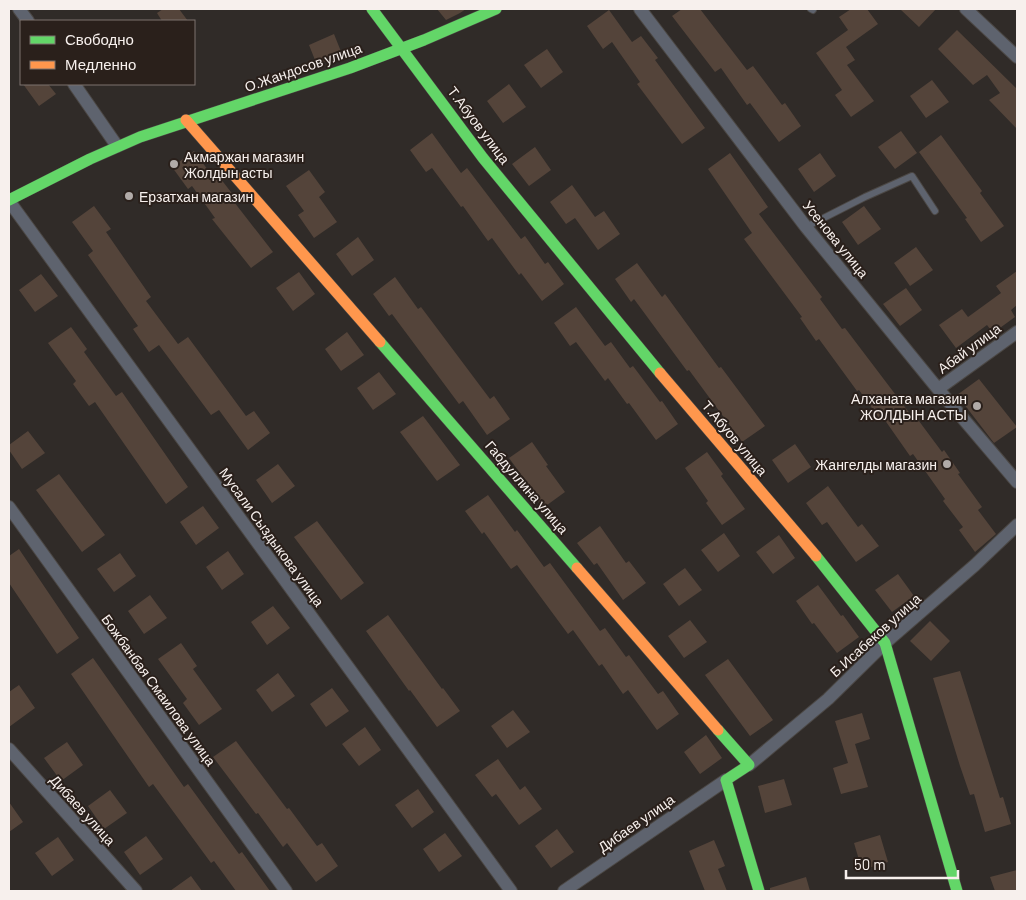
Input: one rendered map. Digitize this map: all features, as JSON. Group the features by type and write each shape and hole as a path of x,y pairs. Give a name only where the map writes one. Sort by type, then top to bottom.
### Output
{"street":[{"path":"19,9 27,20"},
{"path":"372,9 402,48"},
{"name":"О.Жандосов улица","path":"9,200 117,146 186,120 302,84 402,48 496,9"},
{"name":"Усенова улица","path":"640,9 806,227 938,389 1017,482"},
{"path":"966,9 1017,57"},
{"name":"Т.Абуов улица","path":"402,48 489,165 653,365 826,568 885,643 957,891"},
{"path":"75,85 117,146"},
{"name":"Габдуллина улица","path":"186,120 749,765"},
{"name":"Мусали Сыздыкова улица","path":"9,200 511,891"},
{"name":"Абай улица","path":"938,389 1017,332"},
{"name":"Божбанбая Смаилова улица","path":"9,507 286,891"},
{"name":"Б.Исабеков улица","path":"749,765 828,698 885,643 954,584 1017,525"},
{"name":"Дибаев улица","path":"9,749 136,891"},
{"path":"749,765 726,780 759,891"},
{"name":"Дибаев улица","path":"564,891 726,780"}],"lane":[{"path":"806,227 912,176 935,211"}],"building":[{"path":"163,9 179,9 187,20 161,20 157,13"},
{"path":"437,9 466,9 446,20"},
{"path":"682,9 700,9 747,70 753,66 782,105 785,103 801,126 779,142 750,103 747,105 721,68 715,72 672,16"},
{"path":"851,9 867,9 878,24 846,47 855,60 847,65 874,101 851,117 835,95 842,90 816,53 848,30 839,17"},
{"path":"900,9 936,9 919,27"},
{"path":"609,10 632,42 641,36 658,58 655,60 705,128 682,144 637,84 640,82 612,42 603,49 587,26"},
{"path":"957,30 1017,89 1017,129 989,100 1000,93 987,75 973,85 938,49"},
{"path":"334,34 342,54 317,65 309,45"},
{"path":"547,49 563,72 541,88 524,65"},
{"path":"932,80 949,102 926,118 910,96"},
{"path":"509,84 526,107 503,123 487,101"},
{"path":"24,85 49,85 56,94 39,106"},
{"path":"901,131 917,153 895,169 878,147"},
{"path":"432,133 461,173 467,168 521,239 525,236 545,264 548,262 564,284 542,301 521,273 519,275 492,238 488,241 432,168 426,172 410,150"},
{"path":"941,135 982,191 980,193 1004,226 981,242 965,219 967,218 919,152"},
{"path":"535,147 551,170 529,186 512,164"},
{"path":"194,151 213,177 217,174 234,196 231,198 273,252 251,268 212,219 215,218 192,186 188,189 172,167"},
{"path":"730,153 768,207 759,214 822,297 820,299 842,329 845,328 914,419 916,417 942,452 944,450 960,473 958,474 982,507 978,510 996,534 975,552 959,530 963,527 943,501 945,499 913,454 910,456 882,416 879,418 819,339 816,341 800,318 802,317 744,239 752,233 708,169"},
{"path":"820,153 836,176 814,192 798,169"},
{"path":"309,170 325,192 319,197 337,222 314,238 298,215 304,211 286,186"},
{"path":"572,185 595,217 604,211 620,234 598,250 575,218 566,224 550,202"},
{"path":"94,206 111,229 106,232 151,297 146,301 178,344 188,337 246,416 254,411 270,433 248,450 219,410 211,415 159,345 149,352 133,329 138,326 88,255 93,251 72,222"},
{"path":"864,206 881,229 858,245 842,222"},
{"path":"358,237 374,260 352,276 336,254"},
{"path":"916,247 933,270 910,286 894,263"},
{"path":"637,263 662,297 665,294 719,368 721,367 765,426 742,442 634,299 631,302 615,279"},
{"path":"1017,271 1017,305 1011,310 1015,317 993,333 987,325 956,348 939,325 962,309 968,317 1001,293 996,286"},
{"path":"299,272 315,294 293,311 276,288"},
{"path":"41,274 58,296 35,312 19,290"},
{"path":"395,277 418,309 421,307 490,399 494,396 510,419 487,435 463,401 459,404 392,314 389,316 373,294"},
{"path":"906,288 922,310 900,326 883,304"},
{"path":"576,307 605,346 611,342 630,368 633,366 678,424 656,440 629,403 627,404 608,378 605,381 576,342 570,346 554,323"},
{"path":"71,327 87,349 84,352 116,396 122,392 188,487 166,504 95,402 89,406 73,384 76,381 48,343"},
{"path":"347,332 364,355 341,371 325,349"},
{"path":"379,372 396,394 373,410 357,388"},
{"path":"979,379 1017,427 994,443 957,395"},
{"path":"423,416 460,465 437,481 400,432"},
{"path":"28,431 45,453 22,469 9,450 9,445"},
{"path":"532,442 548,465 546,466 565,492 543,508 526,486 528,484 509,458"},
{"path":"795,444 811,467 788,483 772,460"},
{"path":"707,452 723,474 721,476 745,509 722,525 685,468"},
{"path":"278,464 295,486 272,503 256,480"},
{"path":"59,474 105,535 82,552 36,490"},
{"path":"828,486 858,527 862,524 879,546 856,562 827,522 822,525 806,503"},
{"path":"488,495 544,567 550,563 600,631 605,628 626,657 629,655 658,694 663,691 679,714 657,730 628,690 623,694 602,664 599,666 573,630 568,634 517,565 511,569 484,532 482,534 465,511"},
{"path":"203,506 219,528 196,545 180,522"},
{"path":"317,521 364,583 341,600 294,537"},
{"path":"600,526 626,563 629,561 646,583 623,600 597,563 594,565 577,543"},
{"path":"724,533 740,556 718,572 701,550"},
{"path":"779,535 795,558 773,574 756,552"},
{"path":"19,549 79,638 57,654 9,583 9,556"},
{"path":"228,551 244,574 222,590 206,567"},
{"path":"120,553 136,576 114,592 97,569"},
{"path":"685,568 702,590 679,606 663,584"},
{"path":"898,574 914,596 892,612 875,590"},
{"path":"818,585 859,637 837,653 814,623 812,624 796,601"},
{"path":"150,595 167,618 144,634 128,611"},
{"path":"273,606 290,628 267,645 251,622"},
{"path":"388,615 460,711 437,727 366,631"},
{"path":"690,620 707,642 684,658 668,636"},
{"path":"930,621 950,641 931,661 910,641"},
{"path":"181,643 197,666 193,669 222,709 199,725 183,703 187,699 158,659"},
{"path":"93,658 184,787 188,784 239,854 242,852 270,891 236,891 214,861 211,863 153,784 149,787 71,674"},
{"path":"728,659 773,720 750,736 705,675"},
{"path":"960,671 1000,798 1003,797 1011,824 985,832 974,794 970,795 960,766 933,678"},
{"path":"278,673 295,696 272,712 256,690"},
{"path":"19,685 35,708 9,727 9,692"},
{"path":"332,688 349,711 326,727 310,704"},
{"path":"513,710 530,732 507,748 491,726"},
{"path":"862,713 870,739 855,744 868,787 841,794 833,768 848,763 835,721"},
{"path":"365,727 381,750 359,766 342,744"},
{"path":"706,735 722,758 700,774 684,752"},
{"path":"236,741 317,846 322,843 338,866 316,882 287,843 283,847 213,757"},
{"path":"67,742 83,765 61,781 44,758"},
{"path":"498,759 520,790 525,786 542,809 519,825 496,794 492,797 475,775"},
{"path":"784,779 792,805 765,813 758,786"},
{"path":"418,789 434,812 412,828 395,805"},
{"path":"110,790 127,813 104,829 88,806"},
{"path":"9,802 23,822 9,832"},
{"path":"557,829 574,852 551,868 535,846"},
{"path":"445,833 462,856 439,872 423,849"},
{"path":"880,835 888,862 862,870 854,843"},
{"path":"146,836 163,859 140,875 124,852"},
{"path":"58,837 74,860 52,876 35,853"},
{"path":"714,840 725,866 718,869 727,891 705,891 689,851"},
{"path":"1017,870 1017,891 995,891 990,877"},
{"path":"191,876 202,891 170,891"},
{"path":"806,877 810,891 770,891 770,888"}],"traffic: fast":[{"path":"372,9 483,158 660,373"},
{"path":"9,200 90,159 140,137 350,68 424,40 496,9"},
{"path":"380,342 577,568"},
{"path":"816,556 885,643 957,891"},
{"path":"718,730 749,765 726,780 759,891"}],"traffic: slow":[{"path":"186,120 380,342"},
{"path":"660,373 816,556"},
{"path":"577,568 718,730"}],"place":[{"name":"Акмаржан магазин Жолдын асты","path":"174,164"},
{"name":"Ерзатхан магазин","path":"129,196"},
{"name":"Алханата магазин ЖОЛДЫН АСТЫ","path":"977,406"},
{"name":"Жангелды магазин","path":"947,464"}]}
